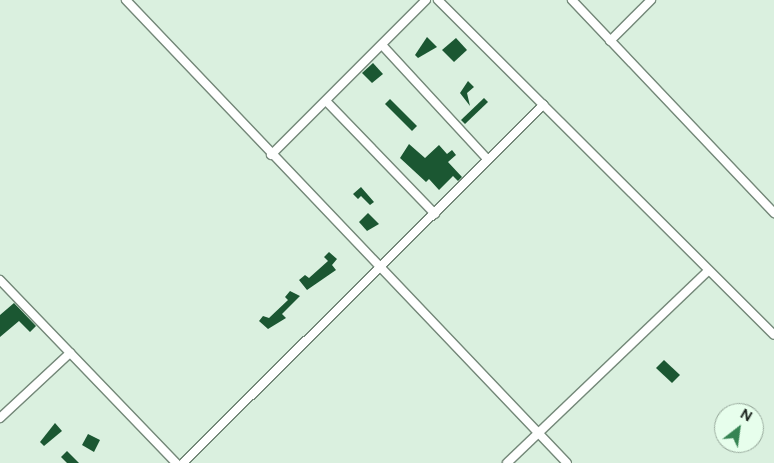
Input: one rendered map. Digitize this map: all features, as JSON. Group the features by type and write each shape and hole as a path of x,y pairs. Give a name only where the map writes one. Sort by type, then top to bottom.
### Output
{"street":[{"path":"126,0 379,269 567,463"},
{"path":"271,155 426,0"},
{"path":"438,0 774,335"},
{"path":"572,0 774,213"},
{"path":"610,41 651,0"},
{"path":"382,44 488,160"},
{"path":"326,100 435,214"},
{"path":"183,463 543,105"},
{"path":"507,463 708,271"},
{"path":"0,280 176,463"},
{"path":"0,418 70,353"}],"building":[{"path":"427,37 437,47 418,58 415,55"},
{"path":"456,38 467,50 454,62 442,50"},
{"path":"373,63 383,74 372,83 362,73"},
{"path":"468,81 474,87 467,93 470,106 460,93"},
{"path":"484,98 488,102 465,124 461,120"},
{"path":"390,99 417,126 412,131 385,104"},
{"path":"409,144 425,158 439,145 447,154 452,150 456,155 448,162 462,177 458,181 453,176 439,190 429,179 426,182 400,158"},
{"path":"361,187 374,202 370,205 361,196 358,199 353,194"},
{"path":"368,213 379,224 367,231 359,222"},
{"path":"329,252 337,259 332,265 336,270 307,290 299,280 305,275 309,278 328,261 324,257"},
{"path":"290,291 300,296 282,314 286,318 268,329 259,321 263,316 269,318 288,300 285,297"},
{"path":"14,303 36,326 30,332 19,321 0,337 0,315"},
{"path":"664,360 680,375 672,383 656,368"},
{"path":"55,423 62,431 44,446 40,442"},
{"path":"88,434 100,440 94,452 82,445"},
{"path":"67,451 79,463 67,463 61,457"}]}
